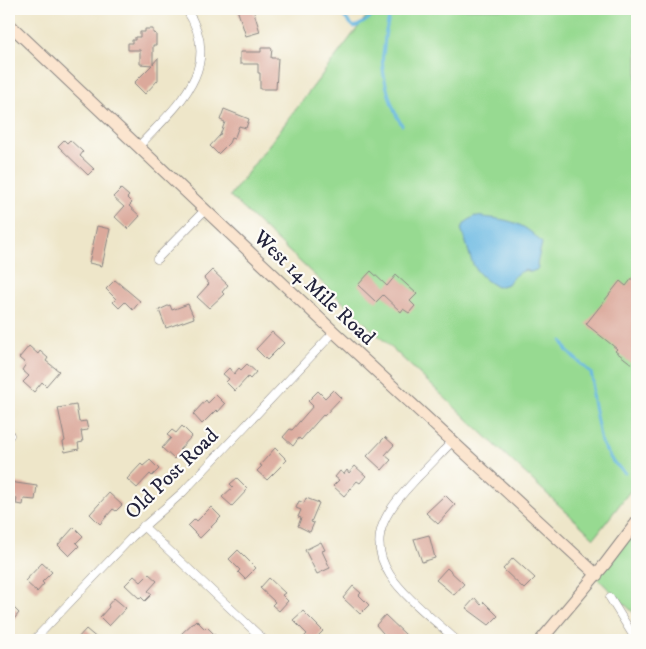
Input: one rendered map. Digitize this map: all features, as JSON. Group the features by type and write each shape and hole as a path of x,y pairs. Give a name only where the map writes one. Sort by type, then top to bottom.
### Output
{"street":[{"path":"138,148 181,102 197,75 200,60 199,43 194,24 186,9"},
{"name":"West 14 Mile Road","path":"9,24 334,332 597,575"},
{"path":"157,259 205,210"},
{"name":"Old Post Road","path":"34,640 143,526 183,492 334,332"},
{"path":"452,442 392,506 384,522 380,540 382,557 390,575 410,598 456,640"},
{"path":"541,640 597,575 637,522"},
{"path":"143,526 262,639"},
{"path":"610,598 636,640"}],"green space":[{"path":"372,9 637,9 637,482 594,538 230,196"},
{"path":"637,526 637,616 597,578"}],"water":[{"path":"475,216 512,222 527,229 542,243 537,264 538,269 531,272 526,270 520,272 508,284 497,287 487,281 480,275 472,262 461,229 466,222"}],"building":[{"path":"237,9 253,9 260,32 246,36"},
{"path":"145,29 153,29 153,33 156,34 156,45 153,45 153,64 158,58 158,80 145,94 134,83 152,65 140,64 140,50 128,50 128,43 132,43 135,37 140,37 140,32 145,32"},
{"path":"261,48 272,48 271,58 278,58 276,89 260,89 258,64 240,64 240,52 261,52"},
{"path":"224,109 249,119 246,128 239,126 234,139 231,138 229,143 218,154 210,146 220,135 225,122 220,120"},
{"path":"64,140 67,143 70,140 83,152 80,156 94,169 88,175 58,146"},
{"path":"121,189 129,196 127,198 132,203 129,206 140,216 128,229 115,217 124,207 113,197"},
{"path":"97,226 110,229 102,266 89,263"},
{"path":"212,270 228,285 222,292 224,294 209,308 197,297 209,284 204,278"},
{"path":"371,271 387,286 396,275 417,294 410,301 415,306 409,313 403,309 401,312 383,295 376,302 358,285"},
{"path":"633,277 637,281 637,368 586,324 620,281 626,286"},
{"path":"115,280 140,301 133,310 125,302 119,308 113,302 116,299 106,289"},
{"path":"188,304 194,318 166,328 159,310 170,305 172,310"},
{"path":"272,332 284,343 267,360 256,349"},
{"path":"29,346 38,354 40,351 48,358 46,361 59,371 46,386 42,382 34,392 23,382 29,376 22,370 26,364 19,358"},
{"path":"247,364 256,372 250,379 248,377 235,391 226,382 229,379 223,374 229,368 234,374 239,368 241,370"},
{"path":"333,390 341,398 293,446 283,437 290,429 292,430 313,406 308,401 318,391 325,398"},
{"path":"216,395 225,404 202,424 193,414 206,400 208,403"},
{"path":"76,405 79,422 86,421 88,430 81,431 83,442 78,443 79,449 65,452 63,442 65,441 58,408"},
{"path":"182,426 192,436 179,450 181,451 174,459 162,448 171,438 167,435 172,430 176,433"},
{"path":"385,437 394,445 385,455 391,460 382,470 367,456"},
{"path":"275,448 287,460 267,480 257,471"},
{"path":"150,460 159,469 152,476 150,474 137,488 127,479 141,464 143,466"},
{"path":"355,466 366,476 360,483 357,481 344,496 333,486 339,480 335,477 340,471 344,474 347,470 349,473"},
{"path":"237,478 248,489 232,506 222,497 233,487 230,484"},
{"path":"9,482 37,486 35,500 24,499 23,505 16,504 17,498 9,496"},
{"path":"109,493 122,505 116,511 113,509 100,524 90,514"},
{"path":"445,495 455,505 438,524 426,513"},
{"path":"306,498 319,503 311,522 314,523 310,532 298,526 301,518 298,517 301,510 296,508 299,501 304,503"},
{"path":"211,507 221,517 200,538 188,526 195,519 197,521"},
{"path":"74,527 83,536 76,543 79,546 69,556 58,545"},
{"path":"429,535 435,558 422,562 414,539"},
{"path":"321,542 325,550 322,551 330,568 317,574 305,550"},
{"path":"238,550 256,568 245,579 238,572 240,570 229,559"},
{"path":"513,558 535,578 524,589 503,569"},
{"path":"42,563 52,572 42,582 44,584 37,592 25,581"},
{"path":"447,568 464,584 454,595 436,580"},
{"path":"149,574 157,581 148,591 152,594 145,601 141,597 140,599 125,585 134,576 141,582"},
{"path":"269,578 285,593 282,595 288,601 279,611 272,605 275,602 260,588"},
{"path":"353,586 361,593 359,595 369,605 360,614 343,598"},
{"path":"114,598 126,608 109,626 100,617"},
{"path":"475,598 481,605 484,602 498,616 489,625 466,608"},
{"path":"9,603 19,613 14,619 9,615"},
{"path":"303,611 323,631 314,640 308,640 304,637 307,634 293,620"},
{"path":"385,615 406,635 401,640 389,640 376,625"},
{"path":"196,620 205,629 207,627 220,640 187,640 181,634"},
{"path":"86,629 99,640 76,640"}],"waterway":[{"path":"336,9 354,27 381,11 386,10 389,12 385,33 383,70 391,101 402,125"},
{"path":"562,341 567,351 591,373 593,382 592,395 601,442 613,462 625,473"}]}
